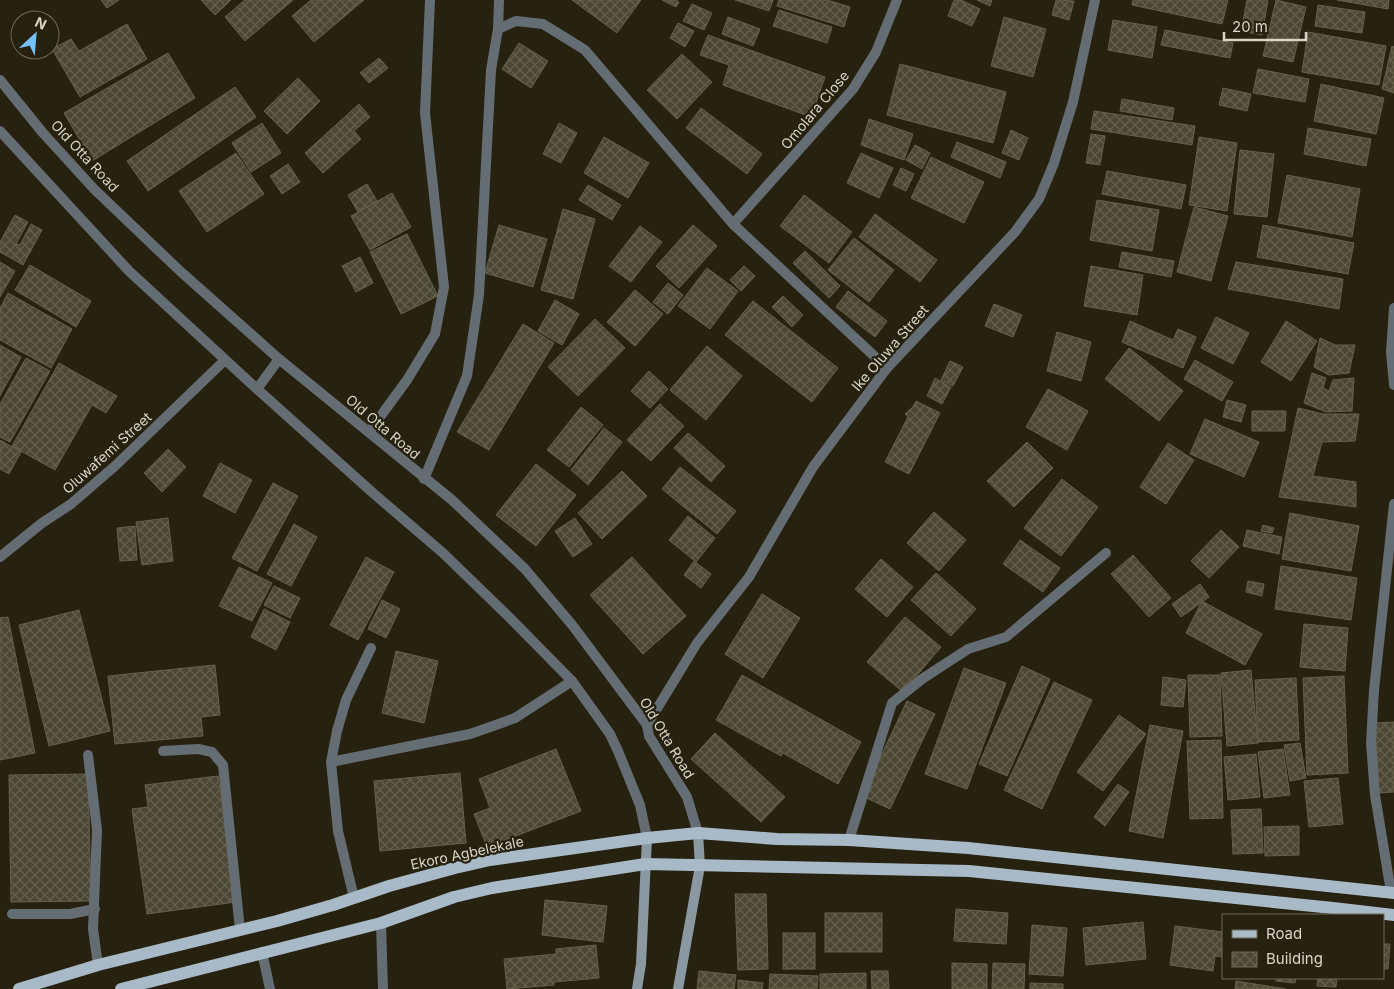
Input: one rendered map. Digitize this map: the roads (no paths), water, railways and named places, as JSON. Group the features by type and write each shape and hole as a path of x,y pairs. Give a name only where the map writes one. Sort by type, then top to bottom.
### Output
{"main road":[{"name":"Ekoro Agbelekale","path":"19,989 98,965 277,921 333,905 388,886 490,860 647,838 698,833 777,839 849,840 968,848 1393,892"},
{"path":"678,989 700,866 698,833"},
{"path":"637,989 641,964 647,838"},
{"path":"121,989 381,923 454,897 492,888 645,864 968,871 1394,915"}],"street":[{"path":"424,479 467,376 479,294 491,70 498,29 499,0"},
{"name":"Omolara Close","path":"733,224 854,89 876,52 896,0"},
{"name":"Ike Oluwa Street","path":"647,725 697,643 749,577 813,466 887,368 1015,232 1039,199 1054,163 1073,102 1095,0"},
{"path":"370,432 408,380 435,334 444,287 424,113 428,2"},
{"path":"498,29 516,21 543,24 585,50 733,224 887,368"},
{"name":"Old Otta Road","path":"0,80 43,133 94,188 180,271 279,359 452,500 525,569 573,626 647,725 649,736 687,798 698,833"},
{"path":"0,131 129,271 257,389 456,566 572,682 610,734 640,805 647,838"},
{"path":"1394,308 1391,352 1394,386"},
{"path":"257,389 279,359"},
{"name":"Oluwafemi Street","path":"0,557 42,523 71,504 115,466 225,360"},
{"path":"1393,892 1375,795 1371,743 1374,690 1394,504"},
{"path":"849,840 892,704 922,679 968,649 1006,637 1106,553"},
{"path":"354,898 338,831 331,762 346,700 371,648"},
{"path":"331,762 470,734 515,718 572,682"},
{"path":"163,751 198,749 212,752 223,765 240,930"},
{"path":"88,755 97,830 93,929 98,965"},
{"path":"12,914 70,914 95,909"},
{"path":"381,923 383,989"},
{"path":"262,952 270,989"}]}
